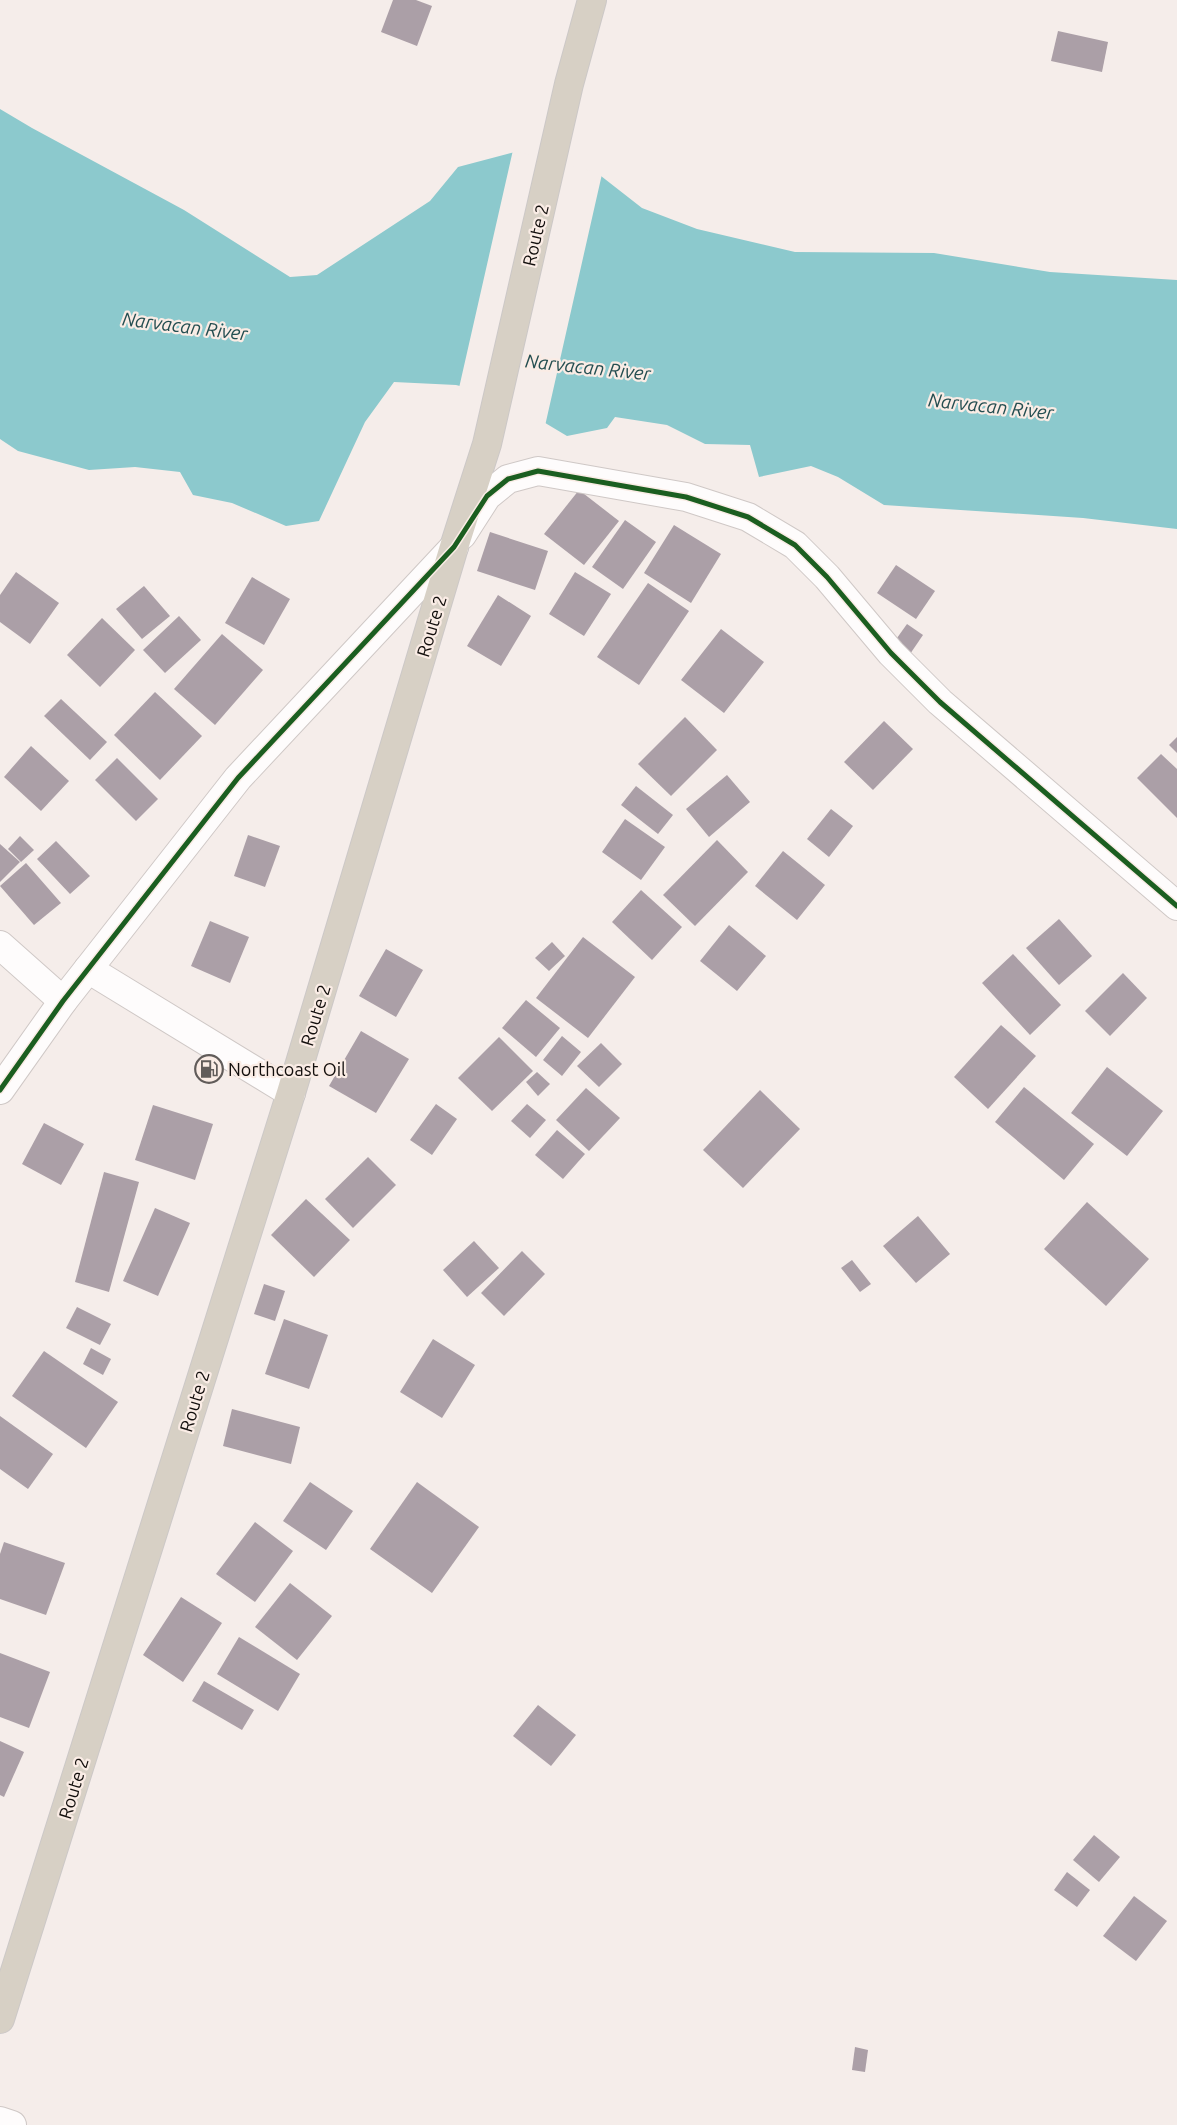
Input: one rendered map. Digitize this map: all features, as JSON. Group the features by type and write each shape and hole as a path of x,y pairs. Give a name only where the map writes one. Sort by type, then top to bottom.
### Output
{"highway":[{"name":"Route 2","path":"0,2019 291,1093 454,547 487,444 569,84 592,0"}],"street":[{"path":"0,1090 88,968 238,778 454,547 488,496 508,479 538,471 686,497 748,517 794,545 827,577 891,653 940,702 1177,906"},
{"path":"0,945 63,1001"},
{"path":"88,968 291,1093"},
{"path":"0,2121 12,2125"}],"water":[{"name":"Narvacan River","path":"0,109 184,210 290,277 317,275 430,201 458,167 515,152 601,176 642,208 697,229 795,252 934,253 1050,272 1177,280 1177,529 1083,518 884,505 838,477 811,466 759,477 750,445 705,444 667,425 615,417 607,428 567,436 500,396 456,385 394,382 365,422 319,521 286,526 232,503 193,495 180,472 135,467 89,470 18,451 0,439"}],"pier":[{"path":"513,150 602,174 545,426 499,398 459,388"}],"building":[{"path":"393,0 416,0 432,6 417,46 381,32"},
{"path":"1058,31 1108,42 1102,72 1051,61"},
{"path":"579,490 619,521 584,565 544,534"},
{"path":"625,520 656,542 623,589 592,567"},
{"path":"674,525 721,554 691,603 644,573"},
{"path":"490,532 548,551 535,590 477,571"},
{"path":"896,565 935,591 916,619 877,593"},
{"path":"16,572 59,603 30,644 0,622 0,595"},
{"path":"575,572 611,594 584,636 549,614"},
{"path":"252,577 290,599 264,645 225,623"},
{"path":"648,583 689,611 639,685 597,657"},
{"path":"144,586 170,616 142,639 116,609"},
{"path":"498,595 531,616 501,666 467,646"},
{"path":"179,616 201,640 165,673 143,650"},
{"path":"102,618 135,650 100,687 67,655"},
{"path":"907,624 923,635 908,657 892,645"},
{"path":"721,629 764,662 724,713 681,680"},
{"path":"222,634 263,670 215,725 174,689"},
{"path":"155,692 202,736 160,780 114,735"},
{"path":"61,699 107,742 90,760 44,716"},
{"path":"685,717 717,750 671,796 638,764"},
{"path":"884,721 913,749 873,790 844,762"},
{"path":"1177,737 1177,753 1169,745"},
{"path":"31,746 69,781 41,811 4,777"},
{"path":"1161,754 1177,769 1177,818 1137,778"},
{"path":"117,758 158,799 136,821 95,780"},
{"path":"727,775 750,802 709,837 686,809"},
{"path":"636,786 673,815 658,834 621,805"},
{"path":"831,809 853,826 829,857 807,839"},
{"path":"625,819 665,847 641,880 602,852"},
{"path":"248,835 280,846 265,887 234,876"},
{"path":"20,836 34,850 21,862 8,849"},
{"path":"717,840 748,872 695,926 663,895"},
{"path":"56,841 90,876 70,894 37,859"},
{"path":"0,844 20,862 0,882"},
{"path":"783,851 825,885 797,920 755,886"},
{"path":"26,863 61,903 34,925 0,886"},
{"path":"641,890 682,927 652,960 612,922"},
{"path":"1059,919 1092,956 1059,985 1026,948"},
{"path":"210,921 249,937 230,983 191,966"},
{"path":"729,925 766,956 737,991 700,961"},
{"path":"583,937 635,977 588,1038 536,998"},
{"path":"552,942 565,956 549,971 535,958"},
{"path":"386,949 423,970 396,1017 359,996"},
{"path":"1013,954 1061,1005 1030,1035 982,983"},
{"path":"1123,973 1147,998 1110,1036 1085,1011"},
{"path":"526,1000 560,1028 536,1057 502,1028"},
{"path":"1001,1025 1036,1056 988,1109 954,1077"},
{"path":"361,1031 409,1059 376,1113 329,1086"},
{"path":"562,1036 581,1052 562,1076 543,1060"},
{"path":"499,1037 533,1071 492,1111 458,1078"},
{"path":"601,1043 622,1064 599,1087 577,1066"},
{"path":"1107,1067 1163,1111 1127,1156 1071,1113"},
{"path":"537,1072 550,1084 538,1096 526,1082"},
{"path":"1024,1087 1094,1144 1064,1180 995,1122"},
{"path":"586,1088 620,1118 589,1151 556,1120"},
{"path":"760,1090 800,1129 743,1188 703,1150"},
{"path":"436,1104 457,1119 432,1155 410,1140"},
{"path":"527,1104 546,1120 530,1138 511,1121"},
{"path":"153,1105 213,1124 195,1180 135,1160"},
{"path":"44,1123 84,1144 61,1185 22,1164"},
{"path":"557,1130 585,1154 563,1179 535,1155"},
{"path":"368,1157 396,1185 353,1228 325,1199"},
{"path":"104,1172 139,1182 109,1292 75,1282"},
{"path":"306,1199 350,1240 314,1277 271,1235"},
{"path":"1087,1202 1149,1259 1106,1306 1044,1249"},
{"path":"155,1208 190,1223 158,1296 123,1281"},
{"path":"918,1216 950,1254 916,1283 883,1246"},
{"path":"474,1241 499,1268 467,1297 443,1270"},
{"path":"522,1251 545,1274 504,1316 481,1293"},
{"path":"852,1260 871,1284 860,1292 841,1268"},
{"path":"264,1284 285,1291 275,1321 254,1314"},
{"path":"77,1307 111,1324 100,1345 66,1328"},
{"path":"284,1319 328,1335 309,1389 265,1374"},
{"path":"433,1339 475,1365 442,1418 400,1392"},
{"path":"91,1348 111,1359 103,1375 83,1364"},
{"path":"44,1351 118,1402 86,1448 12,1396"},
{"path":"232,1409 300,1427 291,1464 223,1446"},
{"path":"0,1416 53,1454 28,1489 0,1469"},
{"path":"310,1482 353,1511 326,1550 283,1521"},
{"path":"417,1482 479,1527 432,1593 370,1549"},
{"path":"255,1522 293,1551 255,1602 216,1574"},
{"path":"4,1542 65,1563 46,1615 0,1599 0,1554"},
{"path":"290,1583 332,1616 297,1660 255,1627"},
{"path":"181,1597 222,1623 183,1682 143,1655"},
{"path":"239,1637 300,1674 278,1711 217,1674"},
{"path":"0,1653 50,1672 29,1728 0,1717"},
{"path":"204,1681 254,1710 242,1730 192,1701"},
{"path":"538,1705 576,1735 551,1766 513,1736"},
{"path":"0,1741 24,1752 4,1797 0,1795"},
{"path":"1094,1835 1120,1857 1099,1882 1073,1860"},
{"path":"1067,1872 1090,1890 1077,1907 1054,1890"},
{"path":"1134,1896 1167,1921 1136,1961 1103,1936"},
{"path":"855,2047 868,2050 865,2072 852,2070"}],"cycle path":[{"path":"0,1090 63,1001 238,778 454,547 487,496 508,479 538,471 686,497 748,517 795,545 827,577 891,653 940,702 1177,906"}],"place":[{"name":"Northcoast Oil","path":"209,1069"}]}
